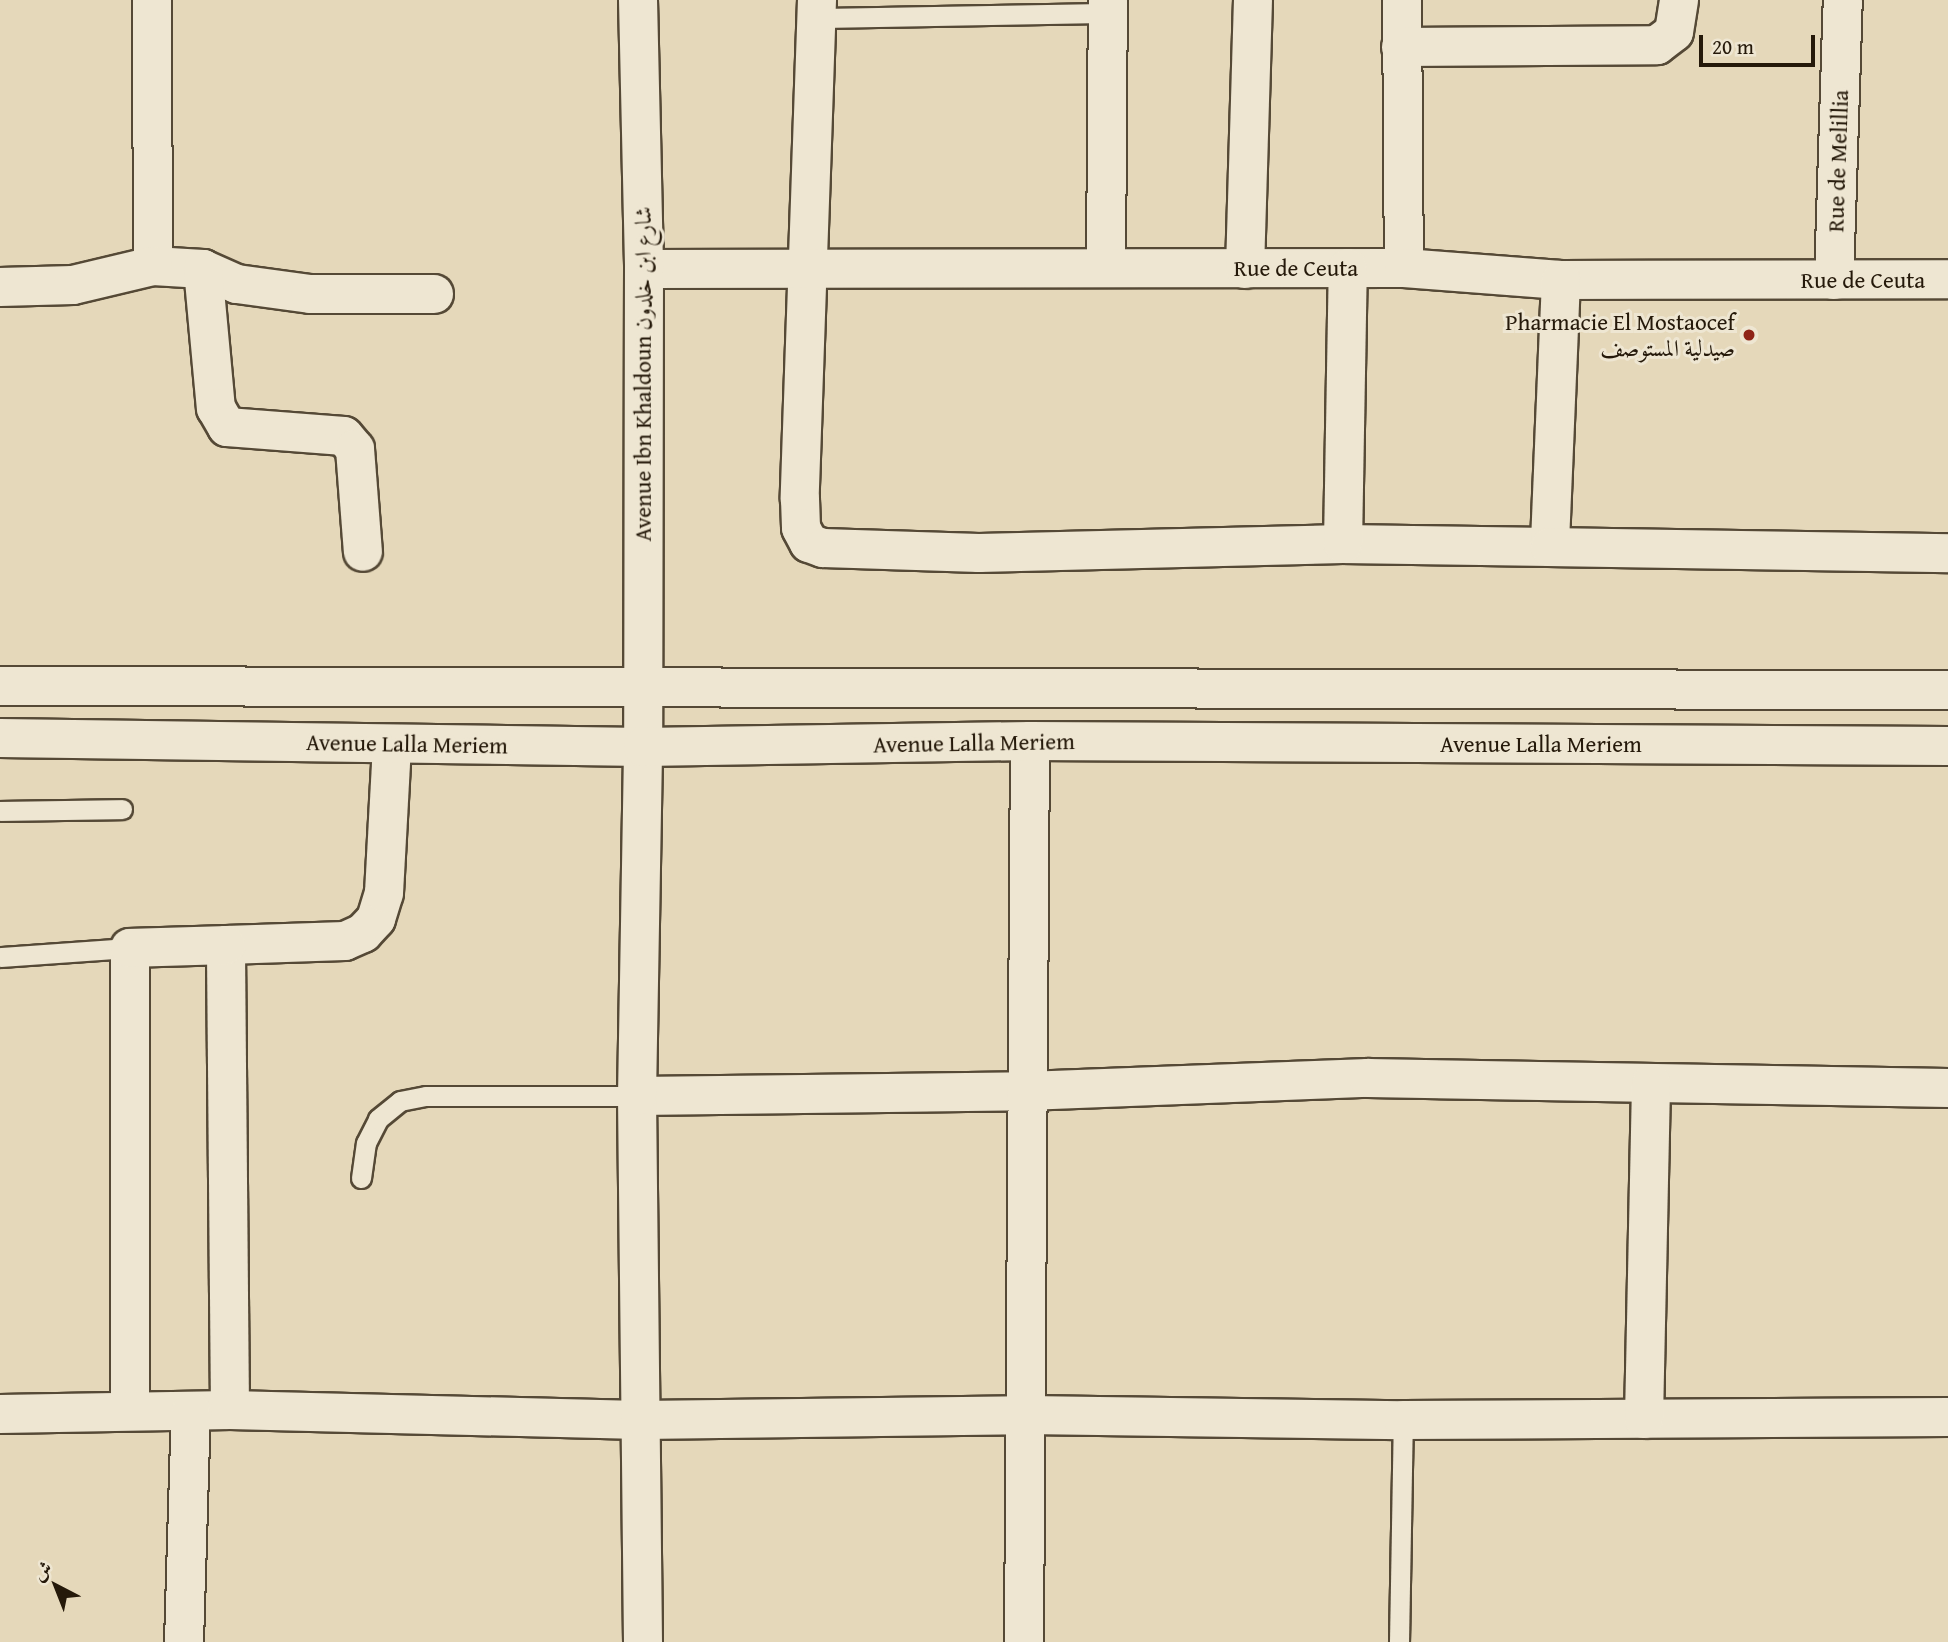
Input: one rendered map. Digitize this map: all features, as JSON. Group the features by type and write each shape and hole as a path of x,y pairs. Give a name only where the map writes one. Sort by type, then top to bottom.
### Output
{"street":[{"path":"152,0 153,266"},
{"name":"Avenue Ibn Khaldoun شارع ابن خلدون","path":"638,0 644,269 643,747 638,1096 643,1642"},
{"path":"1245,269 1253,0"},
{"path":"1402,0 1404,268"},
{"path":"1401,47 1657,45 1674,33 1679,0"},
{"name":"Rue de Melillia","path":"1834,280 1843,0"},
{"path":"1105,268 1108,7"},
{"path":"817,9 800,499 801,528 809,542 823,548 979,553 1343,544 1948,553"},
{"path":"0,287 73,285 153,266 203,269 237,284 310,294 434,294"},
{"path":"1343,544 1348,268"},
{"name":"Rue de Ceuta","path":"644,269 1404,268 1561,280 1948,279"},
{"path":"203,269 216,408 227,427 344,436 355,449 363,552"},
{"path":"1550,547 1561,280"},
{"path":"0,686 1948,690"},
{"name":"Avenue Lalla Meriem","path":"0,738 643,747 1030,741 1948,746"},
{"path":"1024,1642 1030,741"},
{"path":"130,1411 130,948 345,941 376,919 384,892 392,745"},
{"path":"226,945 230,1410"},
{"path":"638,1096 1026,1091 1368,1078 1948,1088"},
{"path":"1644,1419 1651,1083"},
{"path":"0,1414 230,1410 640,1420 1027,1415 1403,1420 1948,1417"},
{"path":"184,1642 191,1411"}],"lane":[{"path":"817,9 1108,7"},
{"path":"0,811 122,809"},
{"path":"0,957 130,948"},
{"path":"361,1178 366,1143 378,1119 400,1101 426,1096 638,1096"},
{"path":"1399,1642 1403,1420"}],"place":[{"name":"Pharmacie El Mostaocef صيدلية المستوصف","path":"1749,335"}]}
